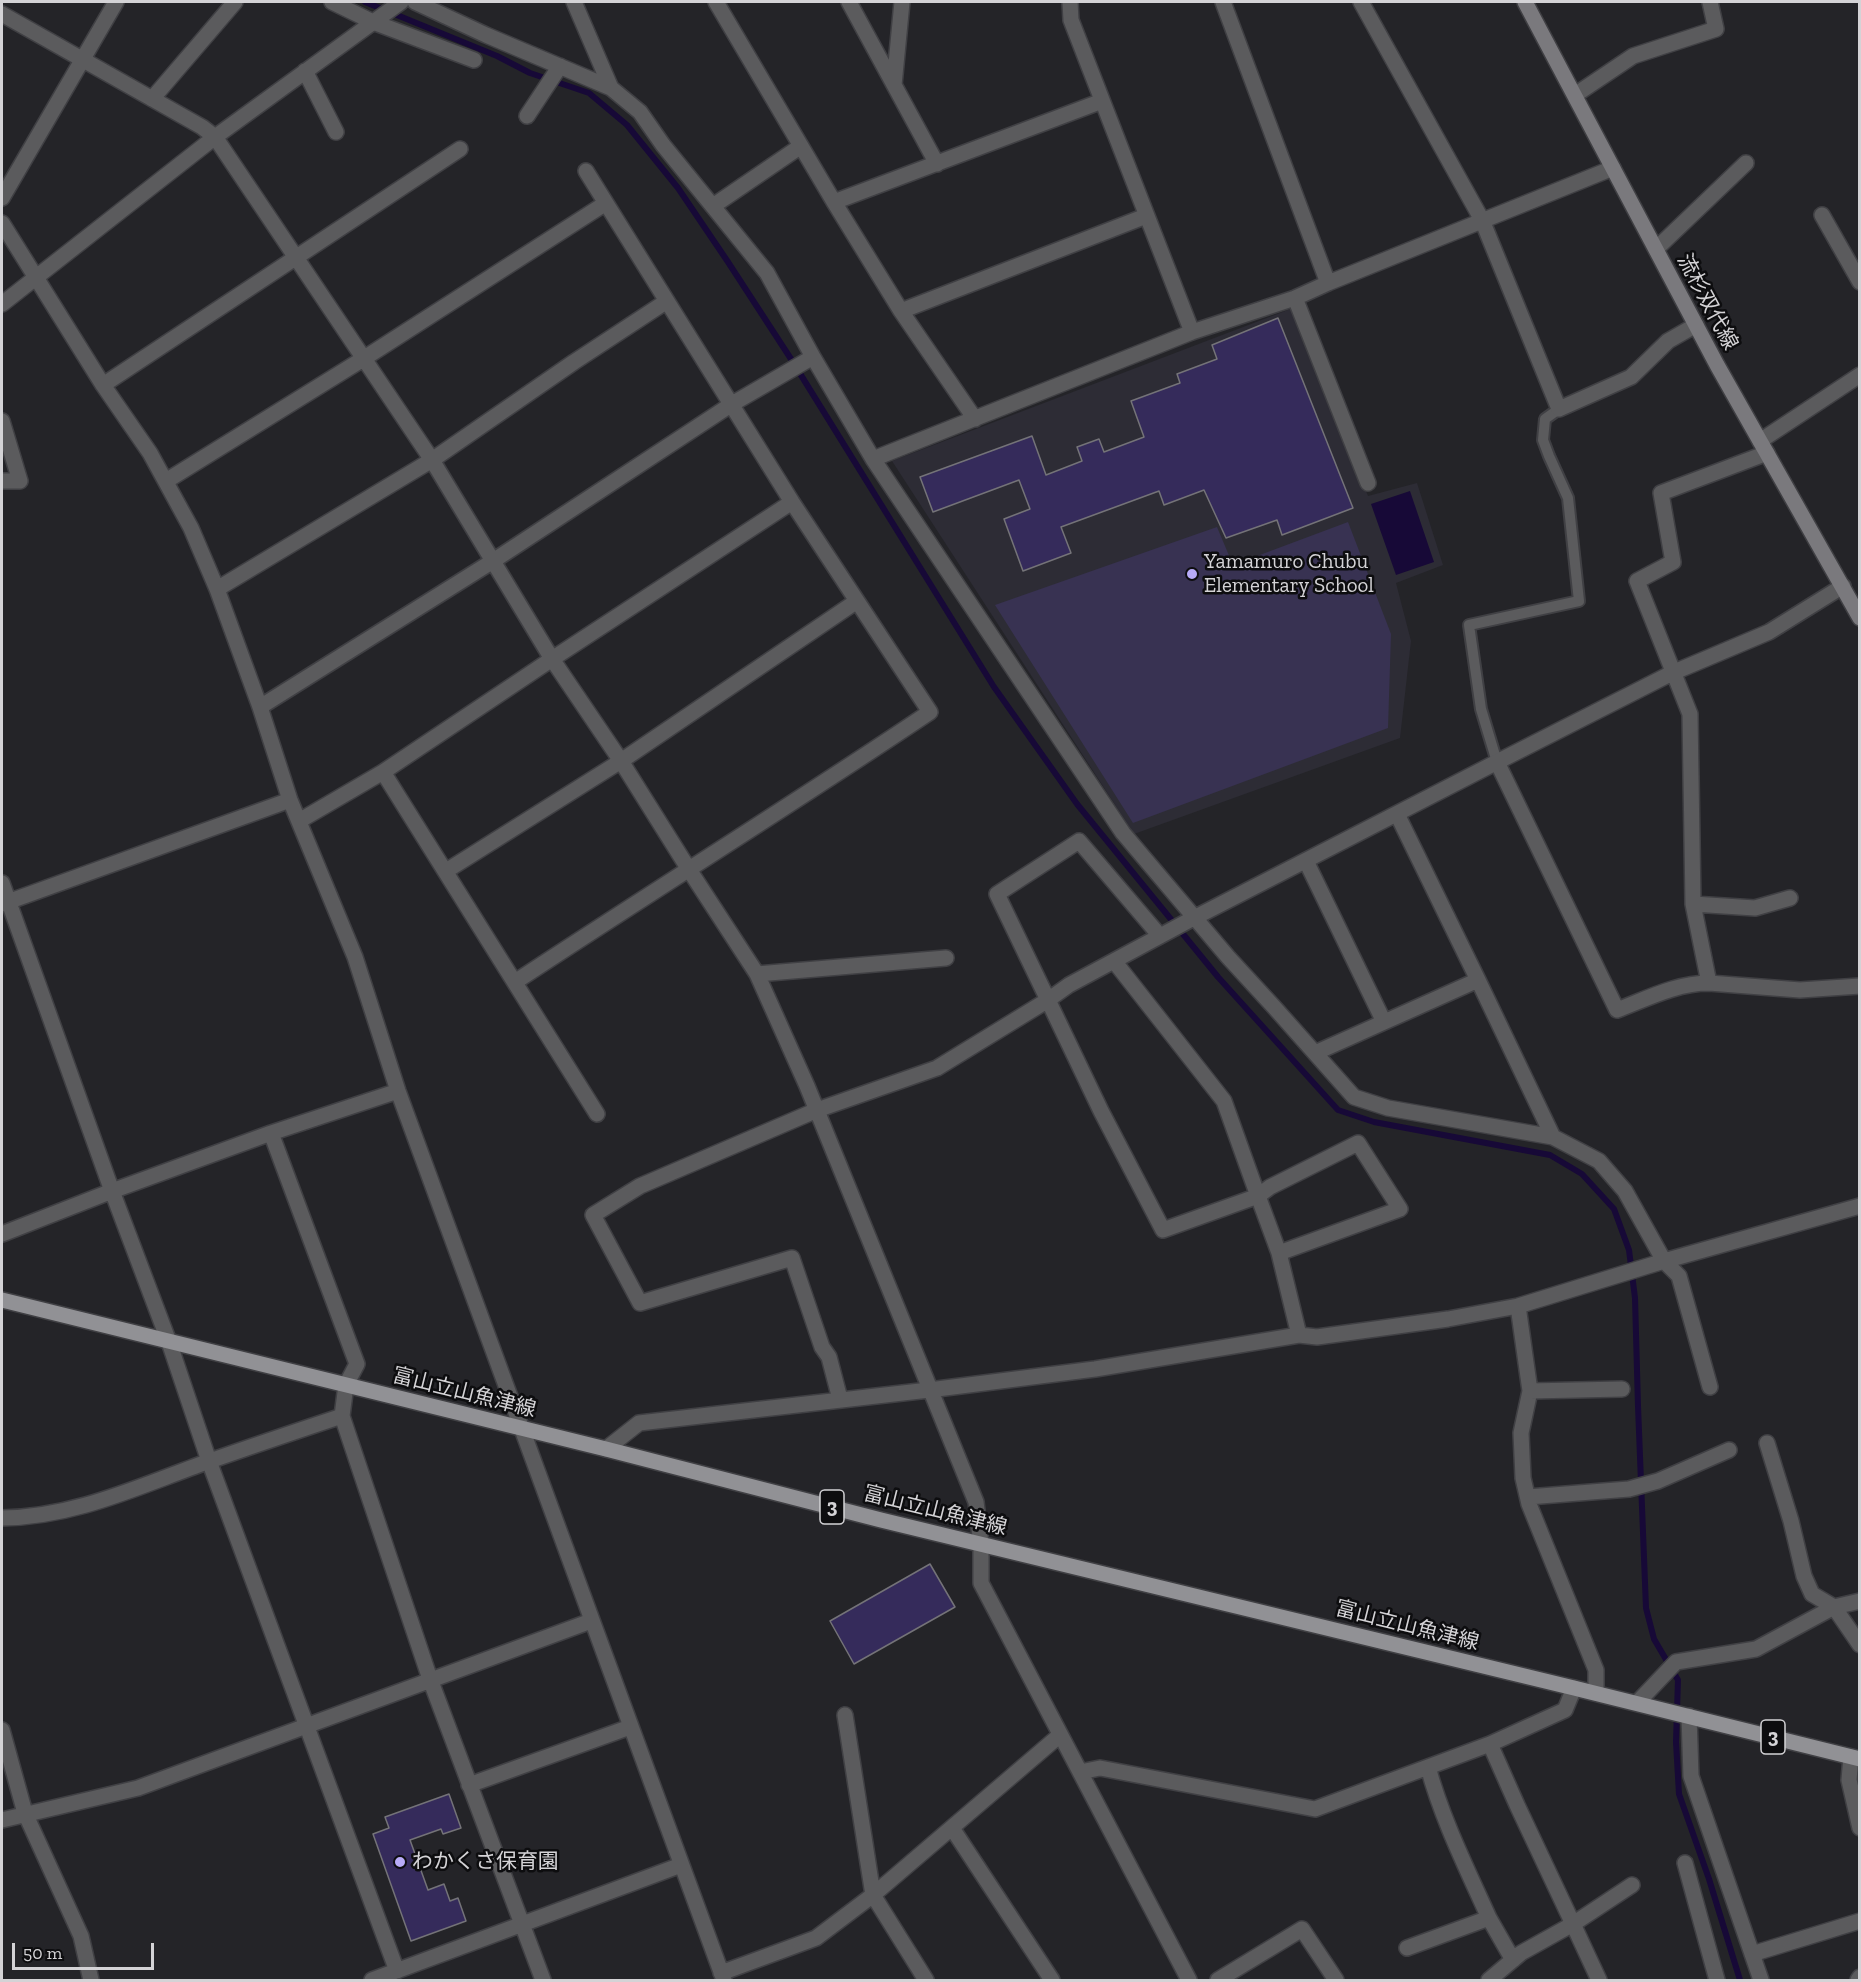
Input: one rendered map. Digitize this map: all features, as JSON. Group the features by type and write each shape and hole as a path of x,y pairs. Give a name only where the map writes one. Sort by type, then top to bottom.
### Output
{"main road":[{"name":"流杉双代線","path":"1525,2 1716,365 1860,618"},
{"name":"富山立山魚津線","path":"2,1300 981,1544 1855,1758"}],"street":[{"path":"2,198 116,2"},
{"path":"152,99 235,2"},
{"path":"332,2 474,60"},
{"path":"2,304 214,136 405,2 419,5 559,68 611,88 640,112 663,145 767,273 810,359 873,459 1123,833 1191,920 1354,1097 1388,1108 1553,1137 1599,1161 1624,1191 1664,1261 1679,1276 1710,1387"},
{"path":"574,2 611,88"},
{"path":"716,2 901,311 975,419"},
{"path":"849,2 937,164"},
{"path":"894,85 902,2"},
{"path":"1070,2 1071,20 1192,332"},
{"path":"1223,2 1328,282"},
{"path":"1361,2 1482,220 1559,409 1631,377 1668,341 1696,325"},
{"path":"1575,95 1633,56 1716,29 1710,2"},
{"path":"2,14 202,127 214,136 432,460 552,658 758,974 817,1110 976,1502 981,1544 981,1583 1189,1980"},
{"path":"527,116 559,68"},
{"path":"304,71 336,132"},
{"path":"834,202 1102,101"},
{"path":"713,206 801,146"},
{"path":"103,385 460,149"},
{"path":"1656,249 1746,163"},
{"path":"873,459 1192,332 1295,298 1328,282 1614,168"},
{"path":"515,982 688,868 808,794 930,712 792,502 586,171"},
{"path":"166,481 363,359 606,203"},
{"path":"1822,215 1860,282"},
{"path":"901,311 1146,216"},
{"path":"2,223 103,385 150,453 191,528 217,589 260,707 290,800 355,957 398,1091 722,1977 816,1938 873,1896 1060,1735"},
{"path":"1295,298 1368,483"},
{"path":"217,589 432,460 667,301"},
{"path":"260,707 493,561 732,404 810,359"},
{"path":"1709,982 1694,904 1690,714 1637,581 1673,562 1661,493 1764,447 1860,375"},
{"path":"2,421 20,481 2,481"},
{"path":"299,821 383,772 552,658 792,502"},
{"path":"840,1399 829,1357 822,1347 792,1258 640,1303 592,1215 640,1186 817,1110 937,1068 1069,985 1191,920 1672,673 1769,632 1843,586"},
{"path":"446,871 621,761 857,601"},
{"path":"1497,762 1617,1010 1696,983 1709,982 1800,990 1860,986"},
{"path":"383,772 597,1114"},
{"path":"5,903 290,800"},
{"path":"1397,814 1553,1137"},
{"path":"1163,935 1079,841 997,894 1101,1111 1162,1230 1258,1196 1270,1187 1358,1143 1400,1209 1279,1253"},
{"path":"1306,861 1384,1022"},
{"path":"2,883 5,903 170,1342 208,1461 397,1971"},
{"path":"1694,904 1755,908 1790,898"},
{"path":"758,974 946,958"},
{"path":"1114,961 1224,1101 1279,1253 1299,1335"},
{"path":"1315,1053 1478,980"},
{"path":"2,1234 271,1132 398,1091"},
{"path":"271,1132 357,1364 346,1385 342,1416 430,1679 543,1980"},
{"path":"606,1449 639,1423 1095,1369 1299,1335 1317,1337 1448,1319 1518,1306 1664,1261 1860,1206"},
{"path":"1518,1306 1530,1391 1521,1433 1523,1478 1528,1497 1596,1670 1596,1693"},
{"path":"1530,1391 1622,1389"},
{"path":"2,1518 29,1518 96,1503 208,1461 342,1416"},
{"path":"1767,1443 1791,1521 1804,1576 1812,1594 1834,1607 1860,1645"},
{"path":"1528,1497 1629,1489 1654,1482 1729,1450"},
{"path":"1637,1703 1676,1662 1756,1649 1834,1607 1860,1600"},
{"path":"2,1820 138,1788 591,1621"},
{"path":"1080,1772 1100,1768 1315,1809 1490,1744 1564,1710 1574,1688"},
{"path":"844,1715 873,1896 926,1980"},
{"path":"1688,1716 1691,1776 1761,1980"},
{"path":"470,1785 630,1727"},
{"path":"2,1730 25,1813 81,1936 91,1980"},
{"path":"1490,1744 1599,1980"},
{"path":"1855,1758 1849,1780 1860,1828"},
{"path":"1428,1767 1439,1802 1489,1918 1514,1960"},
{"path":"952,1828 1052,1980"},
{"path":"1685,1863 1717,1980"},
{"path":"372,1980 681,1865"},
{"path":"1489,1980 1521,1953 1573,1924 1632,1885"},
{"path":"1407,1948 1489,1918"},
{"path":"1752,1954 1860,1921"},
{"path":"1218,1980 1302,1929 1336,1980"}],"lane":[{"path":"1497,762 1481,709 1469,625 1579,600 1568,498 1543,440 1545,419 1559,409"}],"shaded area":[{"name":"Yamamuro Chubu Elementary School","path":"1293,308 1368,496 1417,483 1443,565 1396,583 1411,641 1400,738 1134,834 892,461"},
{"path":"1410,491 1434,562 1396,575 1371,504"},
{"path":"1348,522 1391,634 1388,728 1133,823 995,605 1217,527 1233,565"}],"building":[{"path":"1278,318 1353,508 1282,535 1277,520 1226,538 1204,490 1164,505 1159,491 1061,527 1071,553 1023,571 1004,519 1030,509 1019,480 933,512 920,477 1032,436 1046,475 1082,461 1077,447 1099,439 1104,452 1144,437 1131,401 1180,383 1177,374 1217,359 1212,345"},
{"path":"930,1564 955,1607 854,1664 830,1621"},
{"name":"わかくさ保育園","path":"449,1794 461,1828 443,1834 441,1829 410,1840 428,1890 444,1884 450,1901 458,1898 466,1921 411,1941 373,1834 389,1828 385,1817"}],"waterway":[{"path":"365,2 497,56 530,73 589,93 627,125 678,188 728,262 791,359 994,687 1077,804 1218,977 1338,1110 1374,1122 1550,1155 1582,1174 1614,1209 1629,1250 1635,1298 1646,1608 1654,1639 1678,1680 1676,1742 1679,1794 1709,1879 1740,1980"}],"place":[{"name":"Yamamuro Chubu Elementary School","path":"1192,574"},
{"name":"わかくさ保育園","path":"400,1862"}]}
